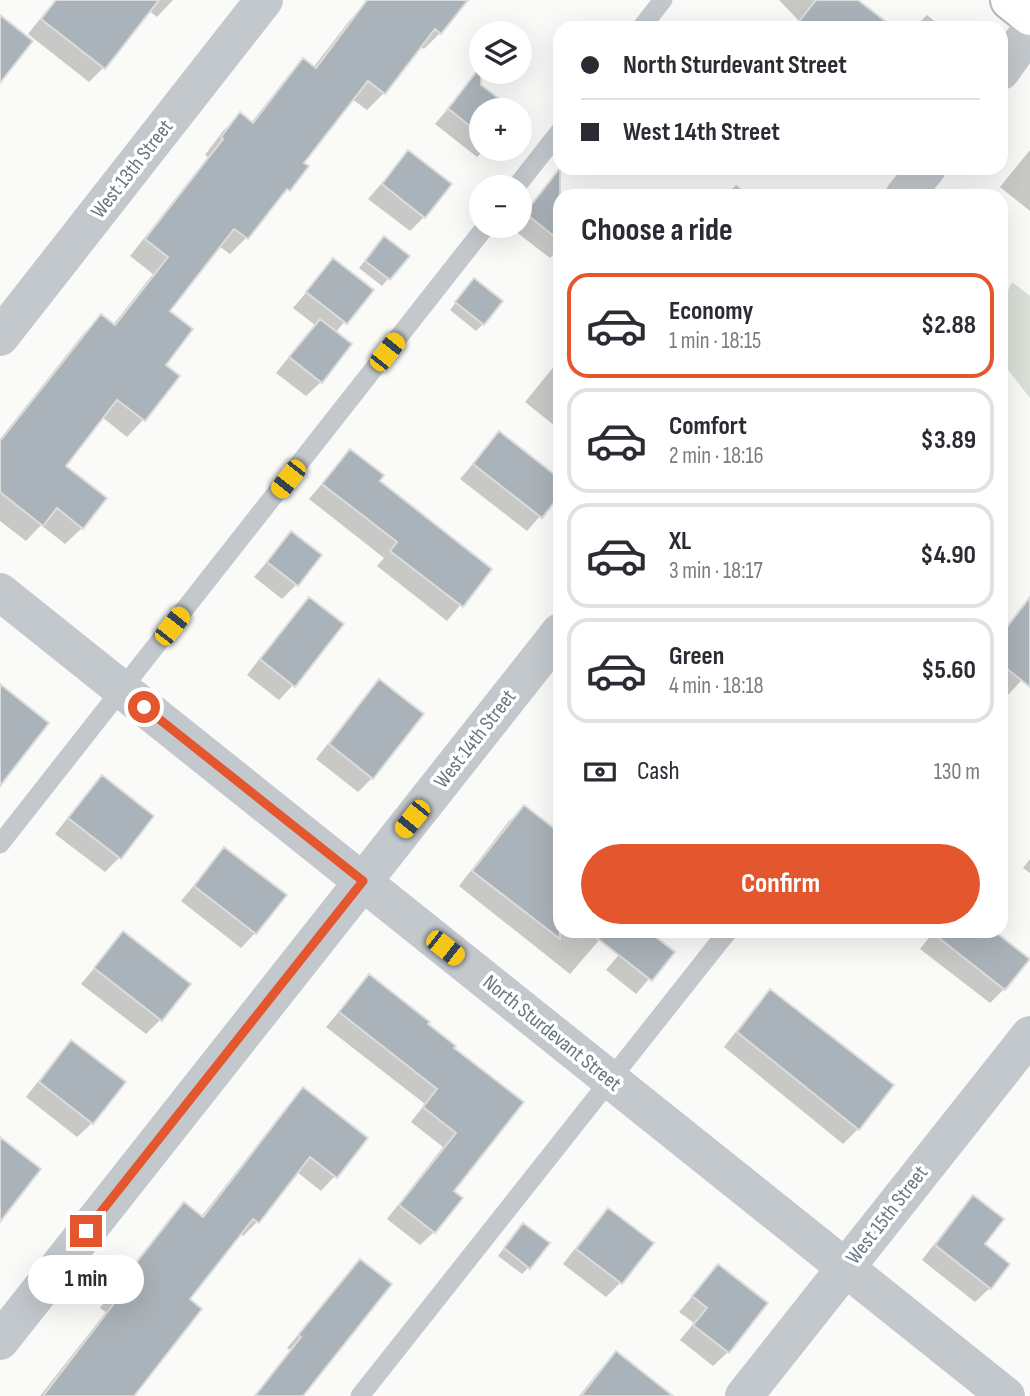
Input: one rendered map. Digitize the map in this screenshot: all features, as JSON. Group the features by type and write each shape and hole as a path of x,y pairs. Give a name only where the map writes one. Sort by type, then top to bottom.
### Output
{"main road":[{"path":"1010,0 1030,16"}],"street":[{"name":"West 13th Street","path":"0,337 264,0"},
{"path":"1008,61 1030,31"},
{"path":"910,189 921,175"},
{"name":"North Sturdevant Street","path":"0,592 1006,1396"},
{"name":"West 14th Street","path":"0,1341 553,641"},
{"name":"West 15th Street","path":"744,1396 1030,1035"}],"lane":[{"path":"646,21 663,0"},
{"path":"525,175 553,140"},
{"path":"0,844 477,238"},
{"path":"360,1396 723,938"}],"shaded area":[{"path":"1012,282 1030,296 1030,398 1008,370 1008,290"}],"building":[{"path":"56,0 159,0 105,69 41,19"},
{"path":"367,0 468,0 441,34 435,29 385,94 368,81 304,163 309,166 290,191 287,189 248,239 234,229 170,311 193,329 166,365 180,376 145,421 117,400 66,466 107,498 83,529 57,508 43,526 0,492 0,441 101,314 115,325 168,257 145,239 223,139 221,137 240,112 253,123 303,58 316,68"},
{"path":"816,0 858,0 885,21 800,21"},
{"path":"0,15 33,41 0,83"},
{"path":"469,82 469,84 481,84 498,98 469,98 469,125 447,110"},
{"path":"408,150 452,184 425,218 382,184"},
{"path":"555,175 560,175 560,189 553,189 553,235 532,219 532,204"},
{"path":"384,236 410,256 390,280 365,261"},
{"path":"333,258 374,290 347,324 306,292"},
{"path":"474,278 503,301 484,325 455,302"},
{"path":"320,319 352,344 322,383 289,357"},
{"path":"499,431 553,473 553,504 542,518 473,464"},
{"path":"350,449 384,475 380,481 492,569 463,607 390,551 397,542 322,484"},
{"path":"291,531 322,555 298,586 267,562"},
{"path":"309,597 344,624 295,687 260,659"},
{"path":"1030,597 1030,687 1008,670 1008,626"},
{"path":"379,679 424,714 373,779 329,744"},
{"path":"0,684 49,723 0,786"},
{"path":"102,775 154,816 121,859 68,818"},
{"path":"524,805 553,828 553,934 472,871"},
{"path":"224,847 287,895 256,934 194,886"},
{"path":"123,931 191,984 162,1021 94,968"},
{"path":"597,938 657,938 675,952 652,981"},
{"path":"939,938 1003,938 1030,959 1005,990"},
{"path":"369,974 430,1022 428,1024 456,1046 454,1048 524,1102 454,1191 463,1198 435,1233 399,1205 456,1133 423,1107 437,1089 339,1012"},
{"path":"770,989 894,1085 859,1130 737,1032"},
{"path":"71,1040 126,1082 93,1124 39,1082"},
{"path":"303,1087 368,1138 337,1178 310,1157 259,1223 253,1219 190,1299 202,1309 134,1396 43,1396 119,1297 113,1292 184,1202 203,1217"},
{"path":"0,1137 41,1169 0,1222"},
{"path":"973,1195 1004,1219 985,1244 1010,1264 991,1289 935,1245"},
{"path":"608,1208 654,1243 622,1284 576,1249"},
{"path":"523,1223 550,1243 530,1269 504,1248"},
{"path":"360,1259 392,1284 303,1396 255,1396 301,1337 298,1335"},
{"path":"718,1264 768,1303 729,1353 693,1325 707,1308 692,1296"},
{"path":"616,1351 673,1396 581,1396"}],"route":[{"path":"86,1231 363,881 144,707"}]}
